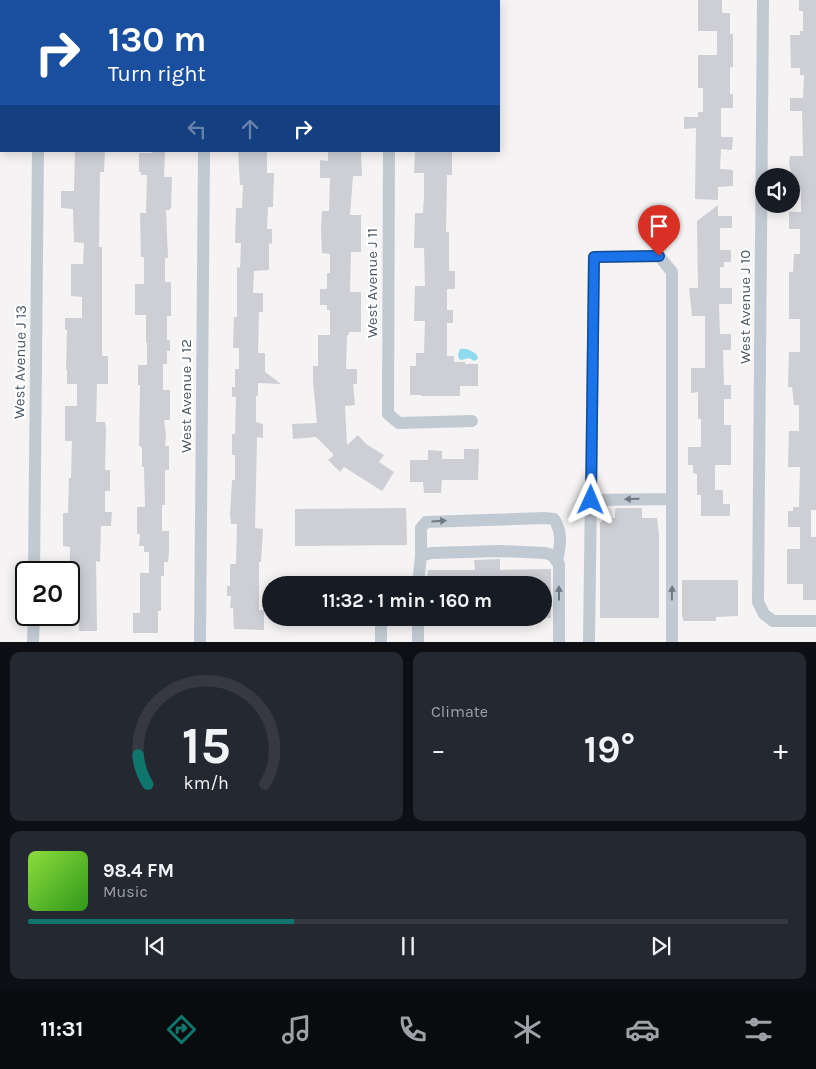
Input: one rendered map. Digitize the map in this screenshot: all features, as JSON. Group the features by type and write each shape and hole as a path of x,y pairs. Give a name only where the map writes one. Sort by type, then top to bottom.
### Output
{"street":[{"name":"West Avenue J 10","path":"764,0 758,602 764,614 773,621 816,621"},
{"name":"West Avenue J 13","path":"34,561 38,152"},
{"name":"West Avenue J 12","path":"200,642 204,152"},
{"name":"West Avenue J 11","path":"389,152 388,414 399,424 472,421"},
{"path":"589,642 594,257 659,256 672,272 672,642"},
{"path":"591,500 672,499"},
{"path":"419,576 422,556 422,528 426,522 554,519 559,527 561,540 557,562"},
{"path":"422,556 431,553 458,551 500,551 552,555 558,564 559,576 559,642"},
{"path":"33,642 34,626"},
{"path":"381,626 381,642"},
{"path":"418,626 418,642"}],"water":[{"path":"460,349 471,351 477,355 478,359 474,361 469,358 459,359"}],"building":[{"path":"698,0 722,0 722,13 730,13 730,34 733,34 733,67 730,67 730,94 733,94 733,108 721,108 721,137 733,137 732,150 721,149 720,169 733,170 733,186 718,187 718,200 695,199 696,128 684,129 684,117 698,117 698,112 703,112 703,88 698,88 698,55 717,55 717,31 698,31"},
{"path":"799,0 816,0 816,510 811,510 811,537 816,537 816,600 803,600 803,584 787,584 787,549 800,549 800,527 788,527 788,511 793,511 793,507 799,507 800,467 788,467 789,431 799,431 799,405 794,405 792,387 788,387 789,352 800,352 800,319 789,319 789,272 793,272 794,254 800,254 800,229 789,229 789,213 801,212 800,168 790,168 789,163 790,156 803,156 802,111 790,111 790,98 803,98 804,75 800,75 800,68 791,68 790,35 800,35 800,31 803,31 803,11 799,11"},
{"path":"75,152 105,152 104,172 100,172 99,247 102,247 102,356 108,356 108,384 97,384 96,422 105,422 105,470 110,470 110,491 105,491 105,512 112,512 111,526 101,526 100,562 96,561 97,631 79,631 80,561 70,561 70,547 63,546 63,513 68,513 72,441 65,441 65,406 77,406 77,384 67,384 67,330 65,330 65,318 82,318 82,297 71,296 71,264 83,264 84,243 74,242 73,209 61,208 61,191 74,191"},
{"path":"165,152 164,177 172,177 171,208 166,210 168,258 165,258 165,282 171,282 171,316 167,316 167,340 170,340 170,351 167,351 167,364 163,364 163,390 170,390 170,420 164,420 165,446 169,446 169,470 165,470 165,505 162,505 162,531 169,531 169,552 168,562 164,562 164,576 161,576 161,611 158,611 158,633 133,633 133,613 140,613 140,573 149,573 149,552 144,552 144,546 139,546 140,534 137,534 137,507 145,507 144,467 142,467 142,448 139,445 140,385 138,385 138,365 147,365 147,343 146,315 135,315 135,284 144,284 144,257 141,257 140,213 146,213 147,175 141,175 141,172 139,172 139,153"},
{"path":"238,152 267,152 267,173 274,173 273,207 268,207 267,229 272,229 272,244 269,243 269,270 254,271 253,293 263,293 263,312 259,312 258,353 265,353 265,372 281,384 258,383 258,396 256,396 256,422 263,424 263,438 257,437 255,528 263,529 261,562 259,562 259,610 262,610 262,626 264,626 264,630 234,629 233,608 230,608 231,596 227,596 227,586 230,586 230,564 236,564 237,524 231,524 230,515 232,480 235,480 235,455 232,455 232,434 235,434 236,397 232,397 232,387 235,387 235,369 239,369 239,348 233,348 234,317 237,317 237,267 240,268 241,243 235,243 236,208 242,208 243,185 240,185"},
{"path":"328,152 361,152 362,176 353,176 350,215 361,215 361,252 351,252 350,292 361,292 361,332 349,332 349,335 347,335 346,369 357,369 357,384 353,384 355,405 345,406 347,445 358,435 366,444 384,455 379,462 394,472 382,491 344,467 340,472 328,460 333,454 316,437 293,439 292,424 317,423 313,366 318,366 318,335 330,335 330,310 327,310 327,305 320,305 320,289 327,289 327,273 330,273 330,254 322,253 321,230 322,211 329,211 330,178 320,178 320,160 328,161"},
{"path":"415,152 452,152 452,175 447,175 446,232 449,232 449,271 455,271 455,289 447,289 447,310 453,310 453,323 447,323 447,356 454,356 454,362 478,364 478,386 460,386 460,396 410,395 410,366 416,366 416,353 424,353 425,321 414,321 415,286 425,286 424,248 414,248 415,213 423,213 424,173 414,173"},
{"path":"718,205 718,216 732,216 732,228 720,228 720,250 731,250 731,262 724,262 724,267 720,267 720,288 732,288 732,304 719,304 720,334 731,334 731,350 723,350 724,385 731,385 731,399 724,399 724,425 731,425 731,465 715,465 715,490 723,490 723,504 730,504 730,516 701,516 701,495 697,495 697,474 693,473 693,465 688,465 688,447 701,447 701,419 698,419 698,392 691,393 691,368 705,368 705,316 692,316 689,288 698,288 697,221"},
{"path":"464,449 479,449 478,480 442,480 441,493 424,493 423,482 410,482 410,460 428,460 428,450 442,451 442,459 464,459"},
{"path":"406,508 407,545 295,546 295,509"},
{"path":"642,508 642,518 657,518 659,534 659,618 600,618 600,522 602,522 602,518 615,518 615,509"},
{"path":"500,559 500,570 551,569 551,576 427,576 428,570 475,570 474,560"},
{"path":"682,580 738,580 738,616 716,617 716,621 683,621"}],"route":[{"path":"591,500 594,257 659,256"}]}
